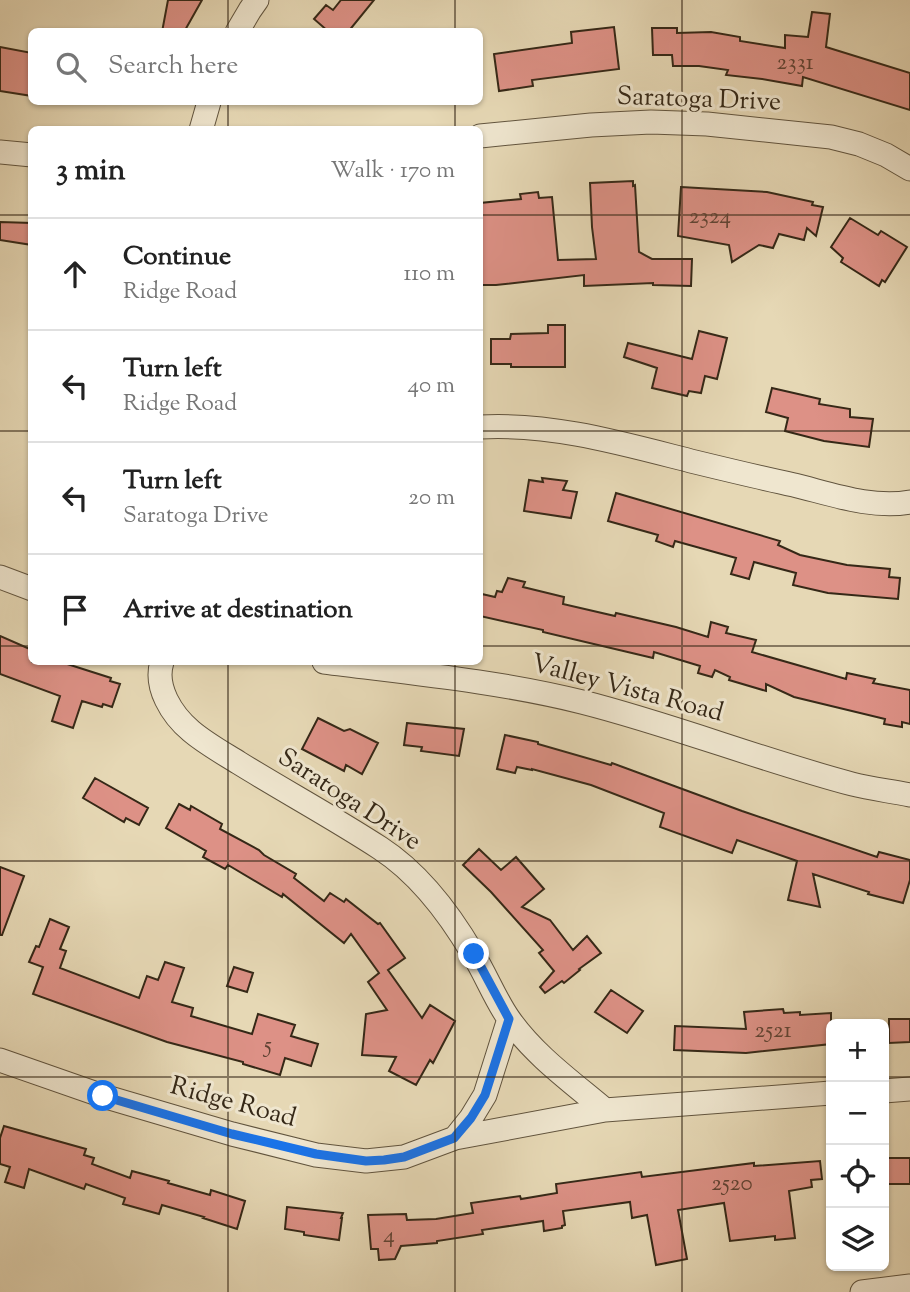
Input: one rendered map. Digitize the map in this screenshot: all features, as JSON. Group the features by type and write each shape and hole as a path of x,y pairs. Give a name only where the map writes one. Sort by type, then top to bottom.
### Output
{"street":[{"path":"239,28 257,0"},
{"path":"202,126 208,105"},
{"name":"Saratoga Drive","path":"483,136 591,125 651,122 707,124 831,137 859,144 910,169"},
{"path":"0,152 28,155"},
{"path":"483,427 568,431 847,498 876,503 910,502"},
{"path":"0,577 28,588"},
{"name":"Saratoga Drive","path":"161,665 160,684 167,704 190,730 260,776 383,850 426,886 474,954 509,1019 559,1072 605,1110"},
{"name":"Valley Vista Road","path":"348,665 493,683 580,702 656,722 854,784 910,795"},
{"path":"454,1138 485,1095 509,1019"},
{"name":"Ridge Road","path":"0,1060 103,1096 232,1134 316,1154 366,1161 404,1157 454,1138 605,1110"},
{"path":"889,1091 910,1089"},
{"path":"605,1110 826,1093"},
{"path":"862,1292 910,1286"}],"building":[{"path":"168,0 202,0 186,28 163,28"},
{"path":"341,0 374,0 351,28 324,28 314,19 326,5 333,10"},
{"path":"812,12 830,14 826,47 910,73 910,110 803,77 802,86 726,75 728,70 673,66 672,55 653,55 652,28 677,28 677,33 711,32 740,37 740,41 785,48 785,35 808,37"},
{"path":"614,27 619,69 532,80 533,86 499,91 494,54 572,43 571,32"},
{"path":"0,47 28,52 28,95 0,91"},
{"path":"633,181 639,252 652,259 692,259 691,286 653,283 584,286 584,275 483,285 483,203 521,199 520,194 538,192 539,198 552,197 558,260 596,259 590,183"},
{"path":"681,187 767,192 813,202 812,205 823,207 816,236 807,228 804,240 779,234 773,248 759,245 732,262 729,245 678,236"},
{"path":"850,218 878,235 881,231 907,247 885,282 882,280 879,286 841,262 843,258 831,247"},
{"path":"0,222 28,223 28,244 0,240"},
{"path":"548,325 565,325 565,367 511,367 511,364 491,364 491,339 510,339 511,334 548,333"},
{"path":"699,331 727,338 717,379 705,376 701,393 689,391 687,396 652,388 657,368 624,357 628,343 692,359"},
{"path":"772,388 820,399 819,404 850,409 850,417 873,419 869,447 824,441 785,431 788,418 766,412"},
{"path":"542,478 567,481 563,490 577,492 571,518 524,511 529,480 543,482"},
{"path":"616,493 780,541 778,545 800,555 847,565 890,569 889,577 900,578 898,599 828,593 793,585 796,573 754,562 749,579 731,574 736,558 675,541 673,547 656,541 658,535 608,521"},
{"path":"508,578 525,582 523,587 564,597 563,604 615,616 616,613 708,637 711,622 728,627 726,633 756,640 752,652 846,679 847,673 875,679 873,683 910,690 910,724 902,722 902,727 884,724 885,719 794,697 766,684 766,691 729,680 730,677 715,670 712,677 698,673 700,666 654,652 653,658 483,617 483,594 495,597 497,591 502,592"},
{"path":"0,636 28,648 28,665 70,665 111,678 110,681 120,684 112,707 82,701 73,728 52,721 60,696 0,674"},
{"path":"318,718 344,731 350,729 378,743 362,774 346,765 344,771 302,749"},
{"path":"407,723 464,729 459,756 421,751 422,747 404,745"},
{"path":"505,735 538,742 611,765 612,763 877,857 879,852 910,860 910,880 903,903 868,894 869,892 813,874 820,907 788,900 797,861 737,840 732,853 660,827 664,813 591,785 532,769 517,767 515,773 497,769"},
{"path":"95,778 148,808 139,825 126,818 124,822 83,798"},
{"path":"179,804 190,810 191,806 222,824 220,829 296,874 294,878 324,901 330,893 344,902 346,899 380,923 405,958 388,970 422,1018 430,1005 455,1021 433,1063 430,1060 416,1085 389,1071 396,1057 362,1055 366,1014 387,1010 368,982 379,973 351,934 344,943 283,894 282,897 228,865 225,869 203,857 206,851 166,828"},
{"path":"479,849 501,870 516,857 544,889 522,907 550,920 573,950 587,936 601,953 564,983 562,981 545,993 540,987 554,971 539,953 543,950 463,865"},
{"path":"0,867 24,876 2,935 0,935"},
{"path":"50,919 69,927 60,949 66,951 60,968 139,998 147,976 158,980 165,962 184,968 172,1002 193,1008 191,1016 252,1034 258,1014 295,1025 291,1036 318,1044 311,1066 285,1058 280,1075 243,1062 167,1042 33,994 43,967 29,962 36,946 39,947"},
{"path":"234,967 253,973 247,992 227,986"},
{"path":"611,990 643,1011 627,1033 595,1012"},
{"path":"783,1009 784,1013 800,1012 800,1015 831,1013 831,1019 826,1019 826,1045 746,1053 674,1050 675,1026 746,1029 744,1012"},
{"path":"889,1019 910,1019 910,1042 889,1043"},
{"path":"4,1126 86,1149 84,1155 94,1158 92,1164 130,1178 132,1171 210,1195 211,1190 245,1201 237,1229 162,1205 159,1214 123,1204 125,1198 86,1184 84,1189 29,1169 24,1188 5,1182 10,1167 0,1164 0,1138"},
{"path":"889,1158 910,1158 910,1184 889,1184"},
{"path":"820,1161 822,1179 811,1180 812,1187 789,1191 795,1238 775,1240 775,1236 730,1241 724,1203 678,1210 687,1259 656,1265 647,1215 632,1218 630,1202 563,1211 565,1225 562,1228 544,1231 543,1221 482,1230 483,1234 437,1243 401,1246 395,1259 379,1260 378,1249 371,1249 368,1215 406,1214 407,1220 436,1219 473,1213 471,1203 557,1193 556,1184 641,1172 642,1177 754,1163 754,1166"},
{"path":"287,1207 343,1213 339,1240 285,1229"}],"route":[{"path":"103,1096 232,1134 316,1154 366,1161 404,1157 454,1138 485,1095 509,1019 474,954"}]}
